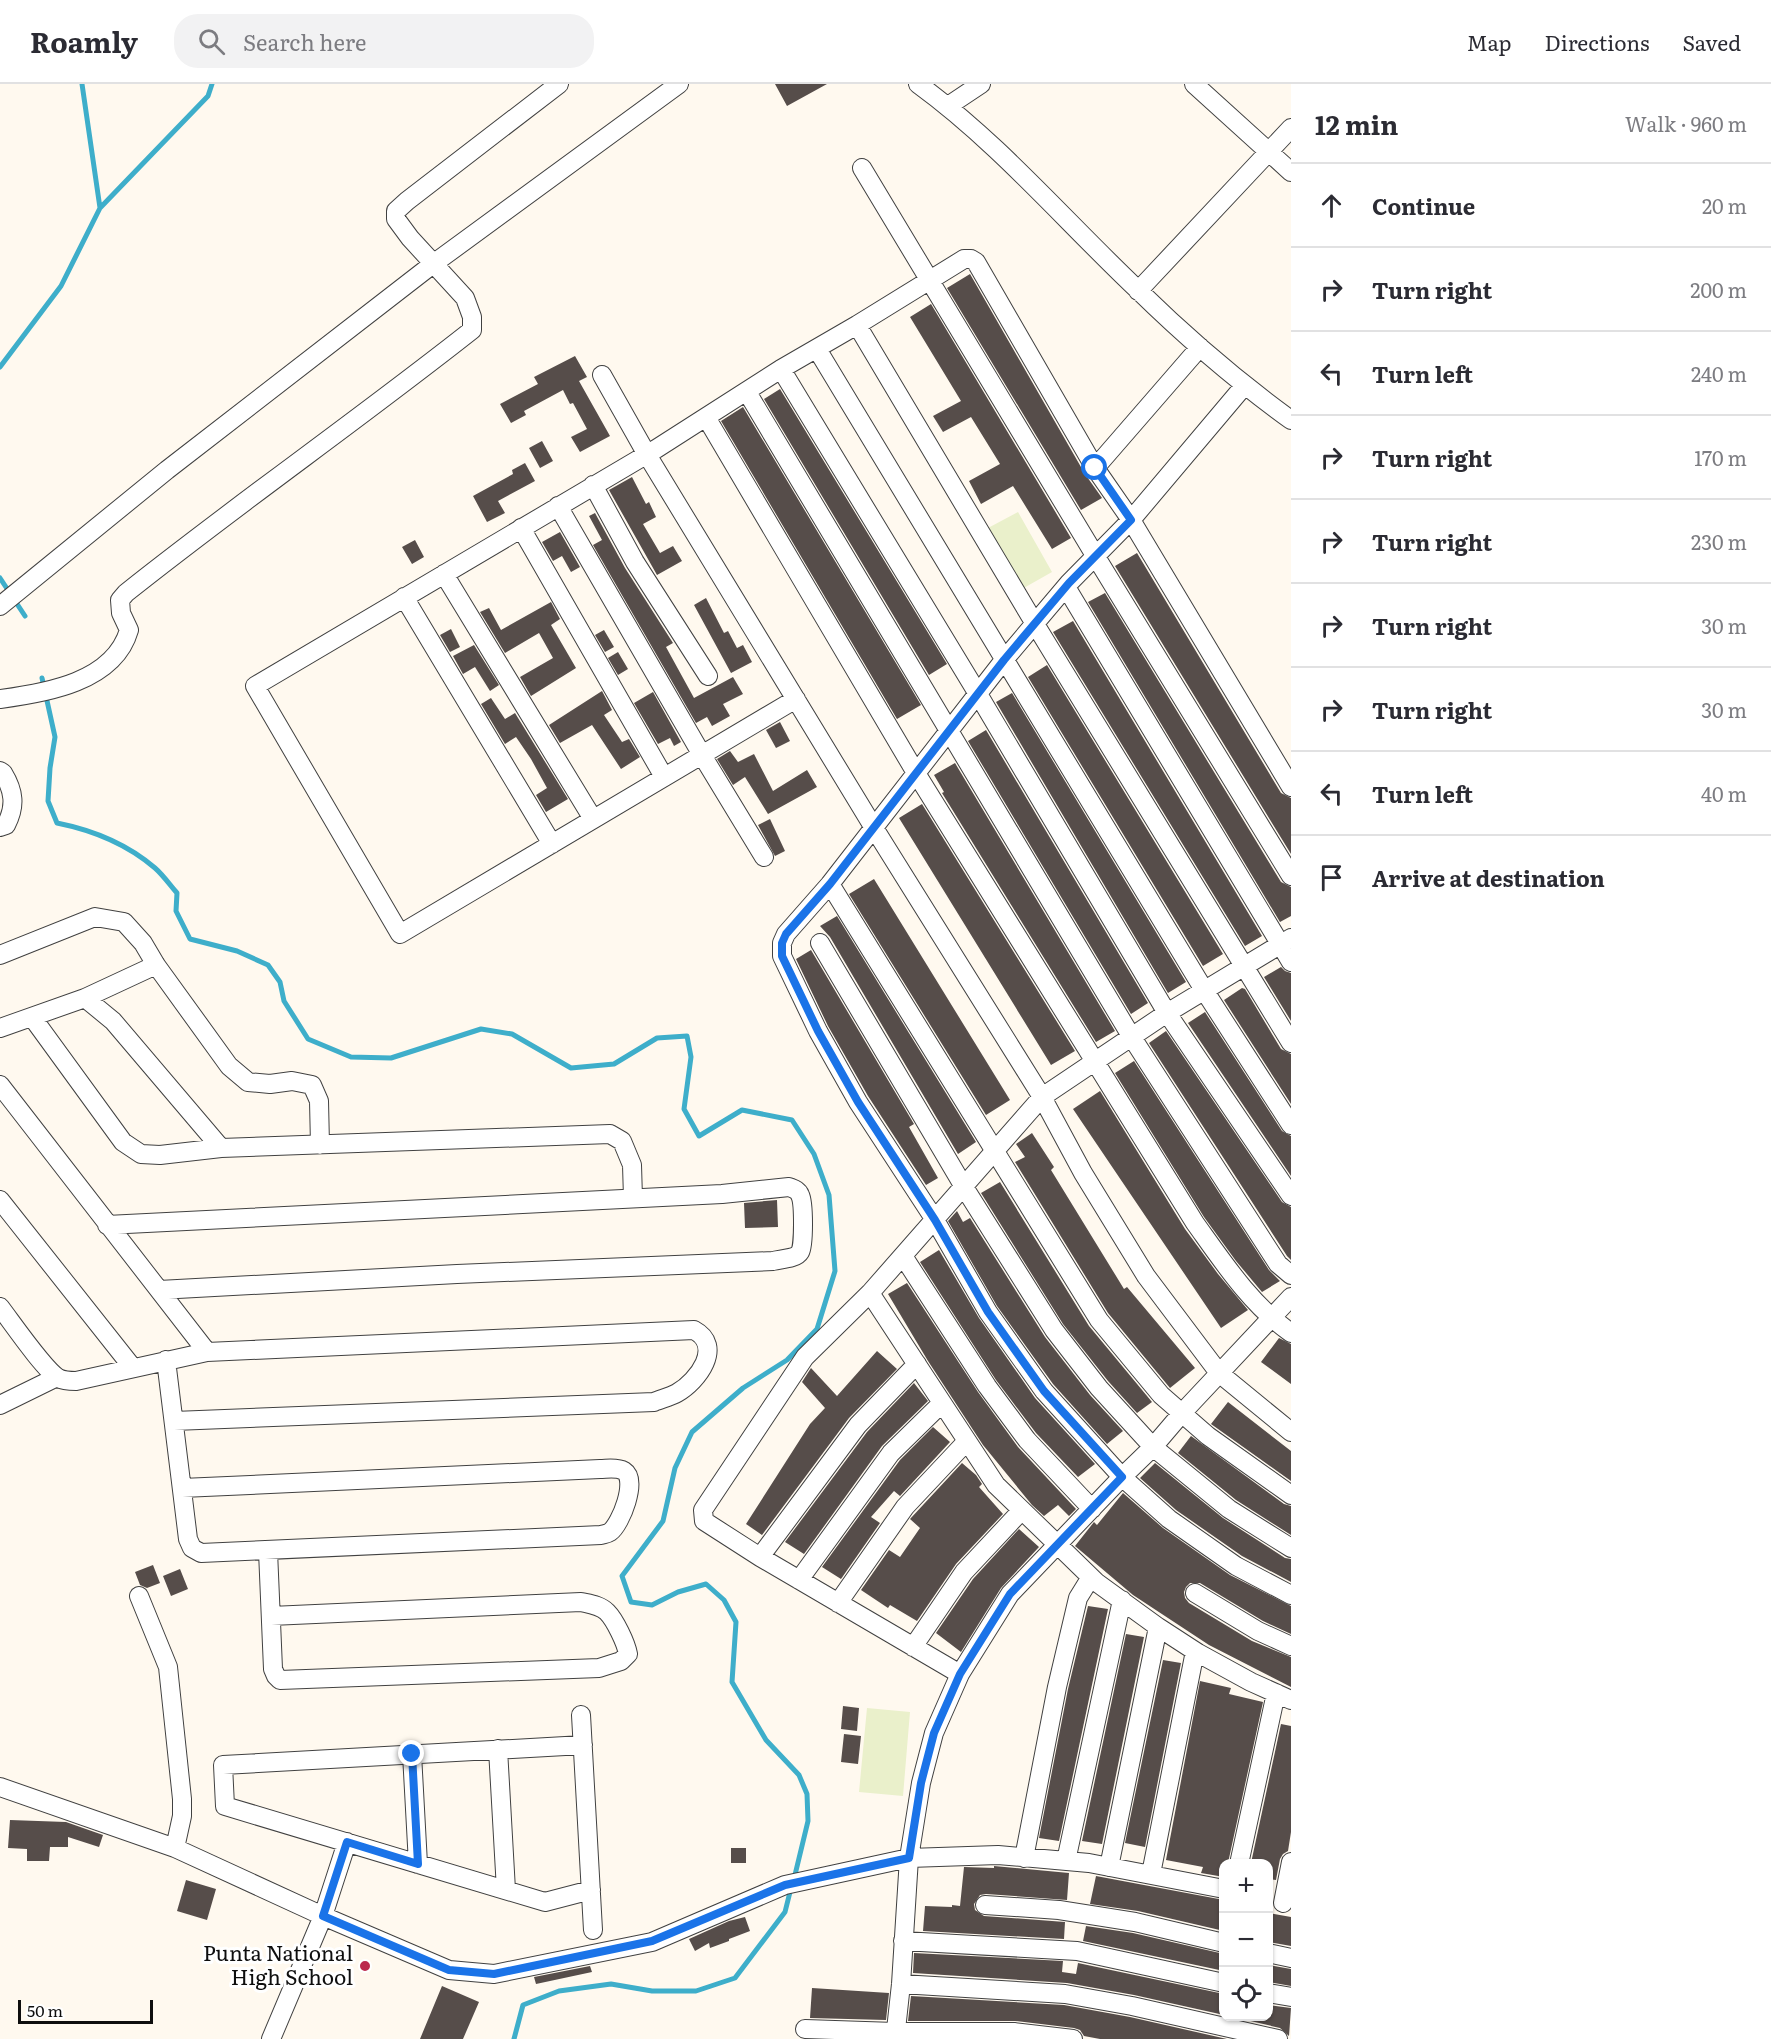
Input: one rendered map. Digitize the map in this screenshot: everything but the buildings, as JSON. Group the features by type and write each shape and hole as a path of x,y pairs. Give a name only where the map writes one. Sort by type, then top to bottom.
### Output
{"street":[{"path":"0,699 30,695 71,685 104,666 124,645 129,630 121,613 120,600 126,593 194,539 378,404 472,330 472,317 465,298 410,238 396,219 396,211 559,84"},
{"path":"0,606 167,470 433,264 679,84"},
{"path":"918,84 948,106 1005,157 1138,291 1200,347 1244,386 1291,420"},
{"path":"948,106 981,84"},
{"path":"1194,84 1291,172"},
{"path":"1138,291 1291,128"},
{"path":"862,168 1291,876"},
{"path":"796,699 400,934 255,686 706,417 964,259 971,259 976,262 1095,468 1131,520 1291,786"},
{"path":"857,325 1035,624 1291,1043"},
{"path":"1095,468 1200,347"},
{"path":"817,349 1204,990 1291,1125"},
{"path":"781,369 978,694 1167,1013 1291,1196"},
{"path":"602,375 646,453 874,828 1042,1097 1083,1173 1146,1276 1219,1373 1291,1431"},
{"path":"1244,386 1131,520 1066,587 1004,660 830,884 786,934 782,943 782,956 818,1031 858,1102 935,1220 988,1312 1044,1391 1122,1477 1169,1519 1236,1566 1291,1595"},
{"path":"747,392 1131,1036 1278,1264 1291,1275"},
{"path":"706,417 916,773 1195,1223 1223,1262 1271,1318 1291,1333"},
{"path":"593,485 635,562 708,676"},
{"path":"558,506 702,755 764,857"},
{"path":"521,528 664,777"},
{"path":"444,574 593,819"},
{"path":"1066,587 1286,941 1291,962"},
{"path":"404,597 552,844"},
{"path":"0,771 10,783 13,797 11,814 6,825 0,827"},
{"path":"830,884 1100,1320 1161,1395 1208,1436 1291,1495"},
{"path":"0,955 95,917 124,922 143,943 156,965 229,1066 248,1082 270,1084 292,1081 312,1085 319,1101 320,1145"},
{"path":"960,1674 760,1557 704,1521 703,1510 806,1357 870,1293 1042,1097 1131,1036 1286,941"},
{"path":"820,944 964,1187 1054,1330 1099,1388 1153,1447 1229,1509 1291,1548"},
{"path":"0,1029 85,998 156,965"},
{"path":"85,998 113,1021 221,1148"},
{"path":"32,1017 123,1142 141,1154 160,1155 221,1148 610,1134 622,1141 632,1165 633,1198"},
{"path":"0,1084 207,1353"},
{"path":"107,1225 722,1194 789,1187 798,1191 802,1198 800,1252 796,1256 773,1261 469,1273 159,1290"},
{"path":"0,1200 133,1368"},
{"path":"903,1256 993,1395 1027,1440 1092,1509"},
{"path":"870,1293 996,1485 1092,1577 1158,1627 1195,1651 1284,1697 1240,1859"},
{"path":"895,2036 901,1984 909,1858 921,1783 934,1733 960,1674 1010,1594 1153,1447 1291,1297"},
{"path":"0,1307 57,1377 66,1381 76,1381 207,1353 694,1330 703,1335 709,1345 708,1356 695,1377 677,1393 654,1402 174,1421"},
{"path":"166,1360 188,1539 192,1548 201,1553 601,1535 611,1531 620,1517 629,1496 629,1477 626,1472 619,1469 600,1469 182,1488"},
{"path":"760,1557 858,1425 917,1364"},
{"path":"0,1405 57,1377"},
{"path":"799,1580 891,1453 942,1403"},
{"path":"838,1603 905,1507 967,1441"},
{"path":"913,1647 964,1572 1022,1510"},
{"path":"267,1551 273,1669 280,1680 599,1668 621,1661 628,1654 627,1645 607,1612 596,1605 580,1602 271,1616"},
{"path":"1024,1858 1078,1598 1092,1577"},
{"path":"1195,1593 1258,1631 1291,1646"},
{"path":"139,1596 168,1667 182,1799 182,1816 175,1848"},
{"path":"1066,1861 1122,1600"},
{"path":"1109,1867 1158,1627"},
{"path":"1151,1874 1195,1651"},
{"path":"581,1715 593,1930"},
{"path":"582,1745 223,1765 225,1806 545,1902 591,1890"},
{"path":"498,1749 506,1890"},
{"path":"412,1754 418,1864"},
{"path":"0,1787 175,1848 323,1916 449,1970 494,1974 652,1941 794,1883 909,1858 998,1855 1066,1861 1151,1874 1219,1888"},
{"path":"271,2039 323,1916 347,1842"},
{"path":"1281,1902 1291,1862"},
{"path":"985,1905 1059,1910 1135,1922 1219,1942"},
{"path":"903,1941 1077,1951 1219,1982"},
{"path":"1273,1954 1291,1958"},
{"path":"901,1984 1065,1994 1132,2006 1278,2039"},
{"path":"1273,1994 1291,1997"},
{"path":"805,2029 895,2036 1014,2032 1073,2039"}],"green space":[{"path":"1018,512 1052,572 1022,589 988,528"},
{"path":"867,1708 910,1712 903,1796 859,1792"}],"waterway":[{"path":"82,84 100,208"},
{"path":"0,367 61,286 100,208 208,96 212,84"},
{"path":"0,578 25,616"},
{"path":"42,678 55,737 48,801 57,823 109,839 133,852 155,868 177,893 176,911 190,939 237,951 268,965 280,982 284,1001 308,1039 351,1057 391,1058 481,1029 512,1034 571,1068 614,1064 657,1038 687,1036 691,1057 684,1109 699,1136 742,1110 792,1120 814,1154 829,1195 835,1271 817,1329 787,1360 743,1388 692,1432 675,1468 663,1521 622,1576 631,1602 652,1605 678,1592 706,1584 724,1600 736,1622 732,1682 766,1740 799,1775 807,1794 808,1821 794,1879"},
{"path":"514,2039 523,2005 559,1991 611,1984 652,1991 696,1991 735,1978 785,1912 791,1888"}],"place":[{"name":"Punta National High School","path":"365,1966"}],"route":[{"path":"412,1754 418,1864 347,1842 323,1916 449,1970 494,1974 652,1941 785,1885 909,1858 921,1783 934,1733 960,1674 1010,1594 1122,1477 1044,1391 988,1312 935,1220 858,1102 818,1031 782,956 782,943 786,934 830,884 1004,660 1069,583 1131,520 1095,468"}]}
